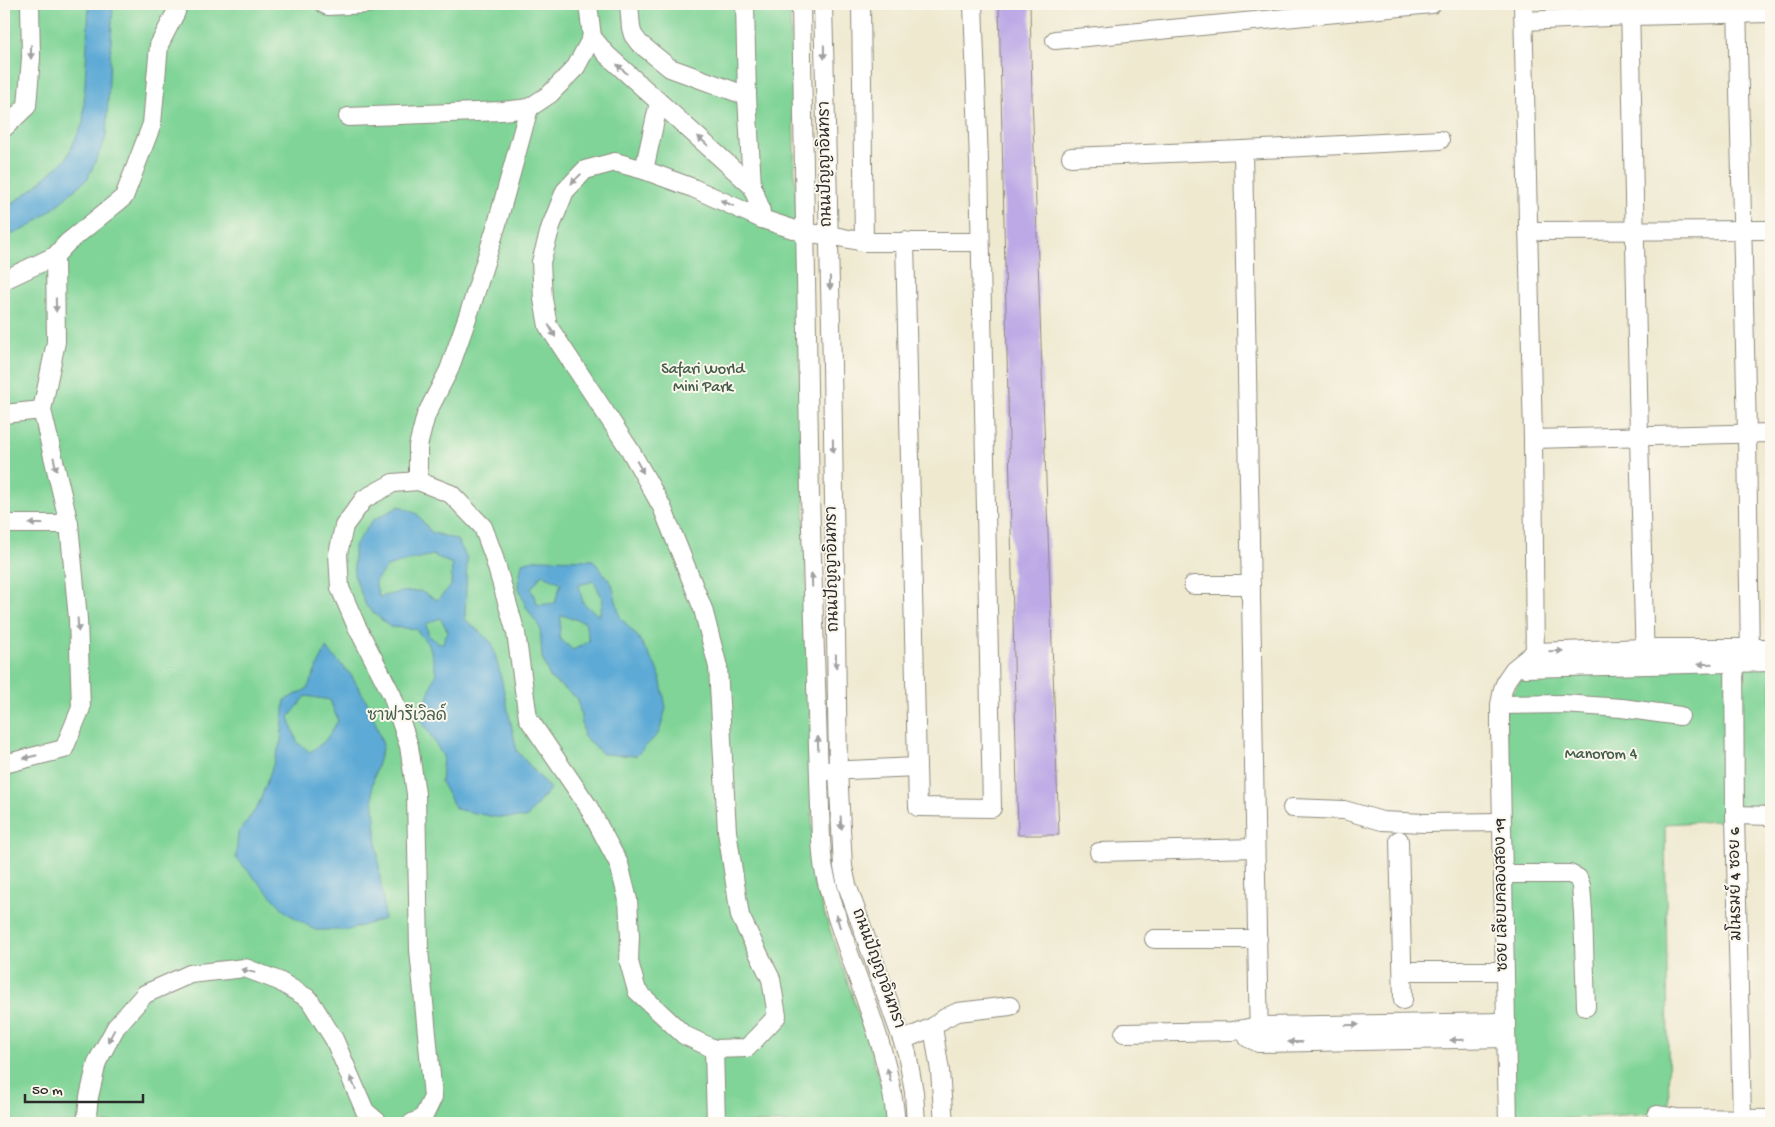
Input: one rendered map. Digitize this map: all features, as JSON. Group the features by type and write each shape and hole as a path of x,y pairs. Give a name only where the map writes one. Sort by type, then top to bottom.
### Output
{"street":[{"path":"4,128 27,106 31,58 30,4"},
{"path":"4,280 55,256 67,243 124,197 152,124 159,45 176,12 176,4"},
{"path":"324,4 328,6 367,4"},
{"path":"588,4 592,37 607,55 752,186"},
{"path":"629,4 633,35 639,43 670,68 747,96"},
{"path":"745,4 747,96 752,186 760,207 762,219"},
{"name":"ถนนปัญญาอินทรา","path":"801,4 810,497 818,772 824,872 838,921 882,1051 891,1085 896,1123"},
{"name":"ถนนปัญญาอินทรา","path":"823,4 838,769 843,867 847,885 907,1053 914,1092 916,1123"},
{"path":"861,4 864,242"},
{"path":"905,241 918,807 992,808 979,162 973,4"},
{"path":"1055,40 1317,9 1432,4"},
{"path":"1771,13 1737,9 1523,12 1533,439 1535,659 1742,655 1771,648"},
{"name":"มโนรมย์ 4 ซอย 6","path":"1737,9 1747,433 1742,655 1735,815 1742,1120"},
{"path":"1630,10 1638,437 1645,656"},
{"path":"348,117 502,111 529,108 550,94 576,67 592,37"},
{"path":"644,170 658,102"},
{"path":"418,481 418,446 426,414 449,370 472,304 497,224 529,108"},
{"path":"1070,157 1440,140"},
{"path":"1243,150 1259,1034"},
{"path":"412,1123 423,1118 433,1097 419,950 416,794 409,746 392,695 356,625 340,588 338,554 344,526 364,499 393,483 418,481 451,494 483,527 493,554 516,633 528,718 588,806 619,864 628,900 629,962 637,991 684,1035 714,1050 747,1048 777,1016 771,979 740,916 727,831 718,668 703,609 662,507 630,450 548,326 543,298 541,262 550,226 565,191 585,170 615,162 644,170 693,188 762,219 805,233 829,234 864,242 980,242"},
{"path":"1528,231 1771,230"},
{"path":"4,764 64,749 81,708 78,619 69,524 42,410 56,342 55,256"},
{"path":"4,414 42,410"},
{"path":"1533,439 1771,433"},
{"path":"4,524 69,524"},
{"path":"1193,585 1251,585"},
{"path":"1742,655 1771,662"},
{"name":"ซอย เลียบคลองสอง 19","path":"1508,1123 1500,705 1503,689 1514,669 1535,659"},
{"path":"1500,705 1563,704 1622,708 1680,716"},
{"path":"818,772 838,769 917,767"},
{"path":"1292,808 1344,810 1382,821 1424,823 1502,822"},
{"path":"1735,815 1771,816"},
{"path":"1399,840 1403,1000"},
{"path":"1099,852 1255,848"},
{"path":"1503,874 1570,874 1578,878 1581,886 1583,912 1586,1007"},
{"path":"1154,939 1258,939"},
{"path":"86,1123 89,1097 97,1062 116,1027 145,994 190,974 245,968 279,981 308,999 334,1039 366,1111 379,1123"},
{"path":"1403,971 1504,971"},
{"path":"903,1040 933,1027 945,1018 958,1012 1010,1006"},
{"path":"933,1027 940,1071 944,1123"},
{"path":"1124,1033 1233,1031 1259,1034 1506,1030"},
{"path":"714,1050 716,1123"},
{"path":"1657,1115 1676,1118 1771,1119"}],"green space":[{"name":"ซาฟารีเวิลด์","path":"4,4 790,4 812,778 812,876 879,1076 886,1101 888,1123 4,1123"},
{"name":"Manorom 4","path":"1771,656 1771,818 1665,824 1669,1112 1513,1122 1505,701 1537,660"}],"water":[{"path":"89,4 113,4 106,138 88,178 29,227 4,238 4,207 13,203 36,186 66,159 83,123"},
{"path":"400,506 417,514 431,532 457,540 467,558 465,619 492,643 517,751 550,789 526,818 495,817 456,809 441,782 443,756 420,718 436,673 430,647 416,629 390,627 366,606 354,575 354,546 373,520","holes":["433,555 452,564 451,586 437,600 420,591 402,592 379,597 375,581 387,567","440,618 448,631 442,644 429,637 426,624"]},
{"path":"538,559 593,560 612,584 620,617 638,637 659,672 666,708 659,733 636,756 603,754 584,737 578,699 550,678 542,657 540,628 525,605 518,585 522,563","holes":["542,574 561,583 555,603 538,605 531,589","594,581 603,600 599,616 583,603 579,585","561,615 585,622 589,641 573,650 559,638"]},
{"path":"326,648 351,675 370,707 383,745 372,785 384,919 348,930 315,930 287,913 236,858 238,833 258,806 281,741 285,700 307,689","holes":["306,696 330,700 338,721 325,741 310,752 297,742 289,717"]}],"building":[{"path":"999,4 1030,4 1059,835 1018,835"}],"park label":[{"name":"Safari World Mini Park","path":"703,379"}]}
